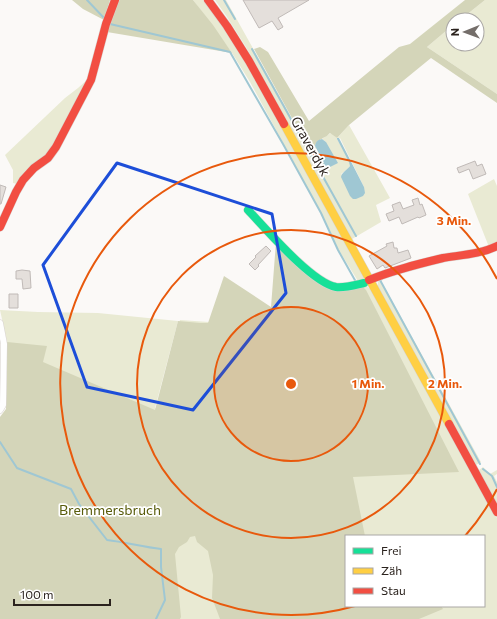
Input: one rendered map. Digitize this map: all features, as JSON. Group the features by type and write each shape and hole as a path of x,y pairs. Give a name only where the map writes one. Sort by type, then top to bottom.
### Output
{"main road":[{"path":"0,228 23,180 34,168 48,158 70,122 91,80 106,24 115,0"},
{"name":"Graverdyk","path":"208,0 250,61 367,281 497,512"},
{"path":"248,210 305,268 320,279 335,287 350,286 367,281 382,274 434,260 489,250 497,246"}],"street":[{"path":"0,323 4,344 3,405 0,410"}],"highlighted area":[{"path":"117,163 272,214 286,293 193,410 87,387 43,265"}],"green space":[{"path":"72,0 110,0 104,20 83,9"},
{"path":"119,0 193,0 213,25 232,53 107,32"},
{"path":"193,0 203,0 217,17 239,51 365,277 363,279 358,281 338,249 326,222 250,82 232,53"},
{"path":"215,0 226,0 309,149 315,146 326,167 326,142 322,139 331,133 337,138 349,125 390,198 376,205 381,222 352,239 246,47","holes":["340,138 364,187 341,174 348,169 350,162 337,139"]},
{"path":"465,0 485,0 470,12 450,12"},
{"path":"485,0 497,0 497,94 427,47 445,32 445,52 485,52 485,12 470,12"},
{"path":"445,16 445,32 427,47 497,94 497,103 431,58 349,125 337,138 330,133 317,142 315,146 309,149 254,49 260,47 268,52 309,121 399,47 410,44"},
{"path":"87,80 49,152 36,163 17,184 13,183 13,170 5,155 65,98"},
{"path":"494,179 497,186 497,243 489,247 468,194"},
{"name":"Bremmersbruch","path":"276,242 323,284 359,283 366,290 459,472 353,477 365,535 345,535 345,607 442,607 443,609 419,619 220,619 212,598 213,575 208,551 197,542 195,536 190,537 187,542 179,547 175,554 180,619 0,619 0,417 6,409 7,342 47,346 43,362 155,410 178,321 208,323 224,276 271,307"},
{"path":"380,279 481,462 476,465 378,287 378,282"},
{"name":"Bremmersbruch","path":"367,286 371,290 497,518 497,619 0,619 0,418 7,408 8,342 0,310 98,313 178,321 155,408 157,409 180,320 209,322"},
{"path":"483,467 490,474 497,470 497,474 494,476 497,482 497,504 479,473 479,470"}],"water":[{"path":"337,138 339,138 364,187 365,193 363,196 356,199 353,199 350,196 341,177 343,172 350,166"},
{"path":"322,139 326,142 338,163 328,168 325,167 320,169 319,167 324,163 315,146 317,141"}],"building":[{"path":"243,0 309,0 278,18 283,27 278,30 272,21 259,28"},
{"path":"475,161 477,166 482,164 486,174 473,179 469,169 459,173 457,168"},
{"path":"0,185 6,187 1,204 0,204"},
{"path":"418,198 426,215 402,224 399,217 389,221 386,214 394,211 392,205 400,202 403,209 414,205 412,200"},
{"path":"393,242 394,248 397,248 398,253 408,250 411,258 385,268 383,265 377,269 369,256 387,246 386,244"},
{"path":"266,246 271,251 255,270 249,264"},
{"path":"16,271 30,271 31,288 23,289 22,279 16,279"},
{"path":"9,294 18,294 18,308 9,308"}],"waterway":[{"path":"87,0 105,19"},
{"path":"224,0 235,19"},
{"path":"110,24 230,52 321,213 338,250 356,282"},
{"path":"252,49 356,236"},
{"path":"382,279 380,280 480,464"},
{"path":"0,442 17,468 71,489 79,504 107,540 161,549 161,567 165,600 156,619"},
{"path":"483,469 492,476 497,487"}],"traffic: fast":[{"path":"248,210 277,242 302,266 326,283 336,287 364,283"}],"traffic: slow":[{"path":"284,124 449,424"}],"traffic: jam":[{"path":"0,227 23,180 34,168 48,158 56,147 91,80 106,24 115,0"},
{"path":"208,0 227,26 249,61 284,124"},
{"path":"369,280 415,265 443,258 478,253 497,246"},
{"path":"449,424 497,512"}]}
